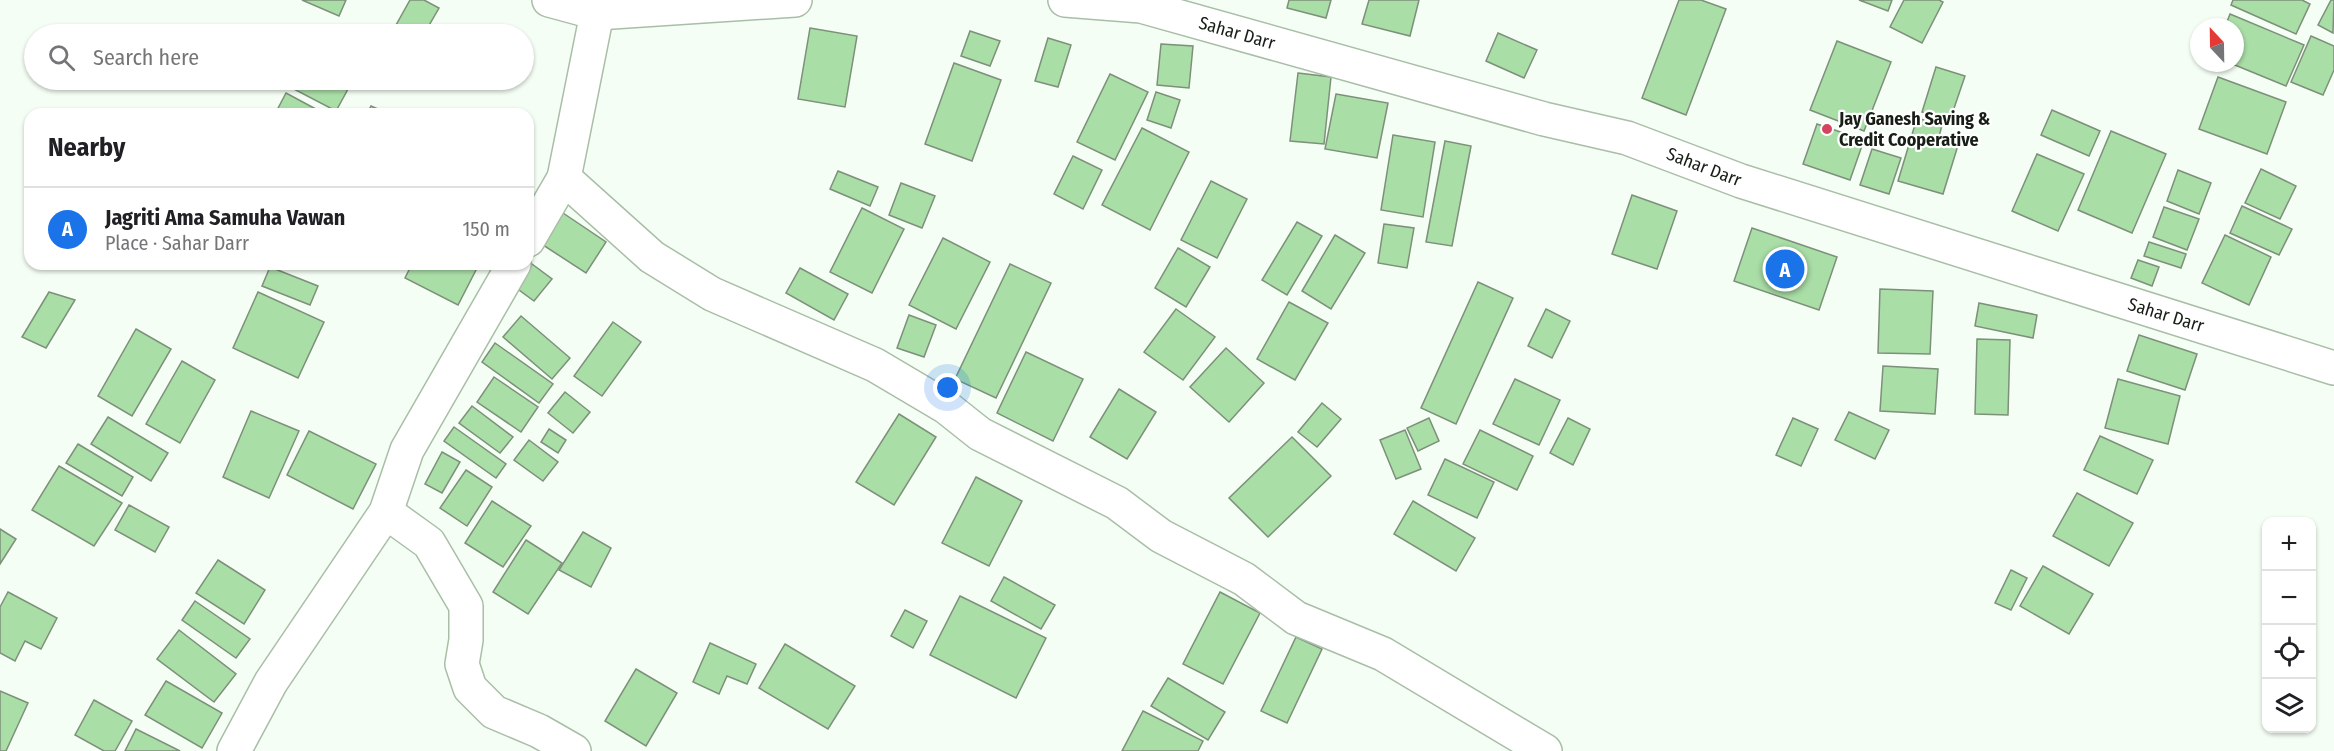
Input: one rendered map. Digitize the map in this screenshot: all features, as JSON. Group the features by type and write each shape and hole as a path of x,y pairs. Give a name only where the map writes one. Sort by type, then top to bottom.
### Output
{"street":[{"path":"549,0 600,7 795,0"},
{"name":"Sahar Darr","path":"1065,0 1141,6 1545,119 1627,138 1741,181 2334,368"},
{"path":"534,230 564,178 600,7"},
{"path":"564,178 652,257 712,294 875,365 946,407 980,434 1117,503 1161,536 1245,579 1296,618 1383,654 1545,751"},
{"path":"234,751 271,682 386,512 407,450 511,270"},
{"path":"386,512 429,543 466,606 466,640 462,664 470,688 494,712 539,731 574,751"}],"building":[{"path":"302,0 346,0 339,16"},
{"path":"410,0 424,0 439,8 430,24 397,24"},
{"path":"1289,0 1331,0 1326,18 1287,8"},
{"path":"1369,0 1419,0 1410,36 1362,24"},
{"path":"1679,0 1701,0 1726,9 1686,115 1642,98"},
{"path":"1859,0 1892,0 1888,11"},
{"path":"1904,0 1943,2 1922,43 1890,27"},
{"path":"2233,0 2302,0 2310,4 2296,34 2231,5"},
{"path":"2331,0 2334,0 2333,33 2318,25"},
{"path":"2244,20 2304,45 2286,86 2244,69"},
{"path":"810,28 857,36 845,107 798,99"},
{"path":"970,31 1000,41 990,66 961,56"},
{"path":"1498,33 1537,50 1524,78 1486,61"},
{"path":"2311,36 2334,46 2334,70 2323,95 2291,82"},
{"path":"1048,38 1071,45 1058,87 1035,81"},
{"path":"1837,41 1891,62 1864,131 1810,110"},
{"path":"1161,44 1193,46 1189,88 1157,85"},
{"path":"954,63 1001,80 972,161 925,144"},
{"path":"1936,67 1965,76 1950,120 1922,112"},
{"path":"1298,73 1331,77 1324,144 1290,141"},
{"path":"1110,74 1148,92 1115,160 1077,142"},
{"path":"2218,77 2286,102 2267,154 2199,129"},
{"path":"296,90 347,90 338,108 330,108"},
{"path":"1156,92 1180,100 1171,128 1147,120"},
{"path":"286,93 314,108 278,108"},
{"path":"1336,94 1388,103 1377,158 1325,149"},
{"path":"2052,110 2100,131 2089,156 2041,135"},
{"path":"1917,118 1942,125 1939,137 1959,142 1943,194 1898,181"},
{"path":"1817,124 1864,140 1850,180 1803,164"},
{"path":"1142,128 1189,152 1150,230 1102,205"},
{"path":"2111,131 2166,154 2132,233 2078,210"},
{"path":"1393,135 1435,142 1423,217 1381,210"},
{"path":"1445,141 1471,146 1452,246 1426,242"},
{"path":"1872,149 1901,158 1889,194 1860,185"},
{"path":"2037,154 2084,174 2058,231 2012,211"},
{"path":"1073,156 1102,170 1083,209 1054,194"},
{"path":"2261,169 2296,186 2280,219 2245,203"},
{"path":"2178,170 2211,183 2199,214 2167,201"},
{"path":"838,171 878,187 870,206 830,189"},
{"path":"1211,181 1247,199 1217,258 1181,240"},
{"path":"901,183 935,196 922,228 889,215"},
{"path":"1632,195 1677,211 1657,269 1612,254"},
{"path":"2242,206 2292,229 2279,255 2230,233"},
{"path":"2164,207 2199,219 2187,250 2153,237"},
{"path":"862,208 904,229 872,293 830,272"},
{"path":"563,213 606,242 586,273 543,245"},
{"path":"1297,222 1322,236 1287,295 1262,280"},
{"path":"1384,224 1414,228 1407,268 1378,263"},
{"path":"1752,228 1837,257 1819,310 1734,281"},
{"path":"1335,235 1365,253 1331,309 1302,291"},
{"path":"2225,235 2271,257 2249,305 2202,283"},
{"path":"943,238 990,262 956,329 909,305"},
{"path":"2149,242 2186,254 2181,268 2144,256"},
{"path":"1178,248 1210,267 1186,307 1155,288"},
{"path":"2138,260 2159,267 2152,286 2131,278"},
{"path":"1010,264 1051,283 996,398 955,379"},
{"path":"534,266 552,279 534,301 515,287 528,270 534,270"},
{"path":"800,268 848,294 834,320 786,293"},
{"path":"269,270 278,270 318,286 310,305 262,286"},
{"path":"409,270 476,270 458,305 405,278"},
{"path":"1478,282 1513,298 1456,424 1421,408"},
{"path":"1880,289 1933,291 1930,354 1878,353"},
{"path":"49,292 75,300 46,348 22,337"},
{"path":"258,292 324,322 298,378 233,348"},
{"path":"1289,302 1328,323 1295,380 1257,359"},
{"path":"1979,303 2037,315 2033,338 1975,326"},
{"path":"1176,309 1215,337 1183,380 1144,352"},
{"path":"1546,309 1570,321 1552,358 1528,346"},
{"path":"909,315 936,325 924,357 897,348"},
{"path":"521,316 570,358 552,379 503,337"},
{"path":"613,322 641,342 602,396 574,376"},
{"path":"136,329 171,349 132,416 98,396"},
{"path":"2139,335 2197,354 2185,390 2127,371"},
{"path":"1977,339 2010,340 2008,415 1975,414"},
{"path":"495,343 553,384 539,403 482,362"},
{"path":"1226,348 1264,383 1229,422 1190,387"},
{"path":"1026,352 1083,379 1053,441 997,413"},
{"path":"182,361 215,380 180,443 146,424"},
{"path":"1883,366 1938,369 1935,414 1880,411"},
{"path":"494,377 538,407 521,432 477,402"},
{"path":"1515,379 1560,400 1539,445 1493,424"},
{"path":"2118,379 2180,396 2168,444 2105,428"},
{"path":"1119,389 1156,412 1127,459 1090,437"},
{"path":"565,392 590,412 573,433 548,413"},
{"path":"1322,403 1341,419 1317,447 1298,432"},
{"path":"472,406 513,437 500,453 459,423"},
{"path":"251,411 299,431 269,498 223,477"},
{"path":"1849,412 1889,430 1875,459 1835,440"},
{"path":"899,414 936,437 894,505 856,482"},
{"path":"108,417 168,453 151,481 91,444"},
{"path":"1429,418 1439,441 1418,451 1407,428"},
{"path":"1568,418 1590,429 1573,465 1550,453"},
{"path":"1793,418 1818,429 1801,466 1776,455"},
{"path":"454,427 506,464 496,478 444,441"},
{"path":"549,429 566,440 558,453 541,442"},
{"path":"1405,430 1421,469 1396,479 1380,440"},
{"path":"1480,430 1533,456 1517,490 1463,464"},
{"path":"309,431 376,464 353,509 287,475"},
{"path":"2100,436 2153,460 2137,494 2084,470"},
{"path":"1292,437 1331,476 1268,537 1229,498"},
{"path":"529,440 558,462 543,481 514,460"},
{"path":"78,444 133,477 122,496 66,463"},
{"path":"442,452 460,462 442,493 425,484"},
{"path":"1445,459 1494,482 1477,518 1428,495"},
{"path":"59,466 122,503 94,546 32,510"},
{"path":"466,470 492,487 467,526 440,508"},
{"path":"976,477 1022,501 989,566 942,543"},
{"path":"2077,493 2133,523 2109,566 2053,536"},
{"path":"492,501 531,526 503,567 465,543"},
{"path":"1413,501 1475,538 1456,571 1394,534"},
{"path":"129,505 169,527 155,552 115,530"},
{"path":"0,529 16,539 0,564"},
{"path":"583,532 611,548 591,587 559,570"},
{"path":"526,540 562,563 528,614 493,592"},
{"path":"218,560 265,590 244,624 196,593"},
{"path":"2043,566 2093,594 2069,634 2020,606"},
{"path":"2011,570 2027,578 2011,610 1995,603"},
{"path":"1004,577 1055,605 1041,629 991,601"},
{"path":"8,592 57,618 41,649 25,641 15,661 0,653 0,607"},
{"path":"1220,592 1260,613 1223,684 1183,664"},
{"path":"960,596 1046,638 1016,698 930,655"},
{"path":"195,601 250,639 236,658 182,620"},
{"path":"905,610 927,621 913,648 891,636"},
{"path":"179,630 236,674 214,702 157,659"},
{"path":"1296,637 1322,649 1287,723 1261,711"},
{"path":"710,643 756,664 747,684 727,676 719,694 693,682"},
{"path":"785,644 855,686 828,729 759,688"},
{"path":"636,669 677,693 646,746 605,721"},
{"path":"1168,678 1225,712 1208,740 1151,706"},
{"path":"166,681 222,713 202,748 145,715"},
{"path":"0,691 28,703 6,751 0,751"},
{"path":"94,700 132,721 115,751 104,751 75,735"},
{"path":"1143,711 1203,741 1198,751 1122,751"},
{"path":"136,729 180,751 125,751"}],"place":[{"name":"Jay Ganesh Saving & Credit Cooperative","path":"1827,129"},
{"name":"Jagriti Ama Samuha Vawan","path":"1785,269"}]}
